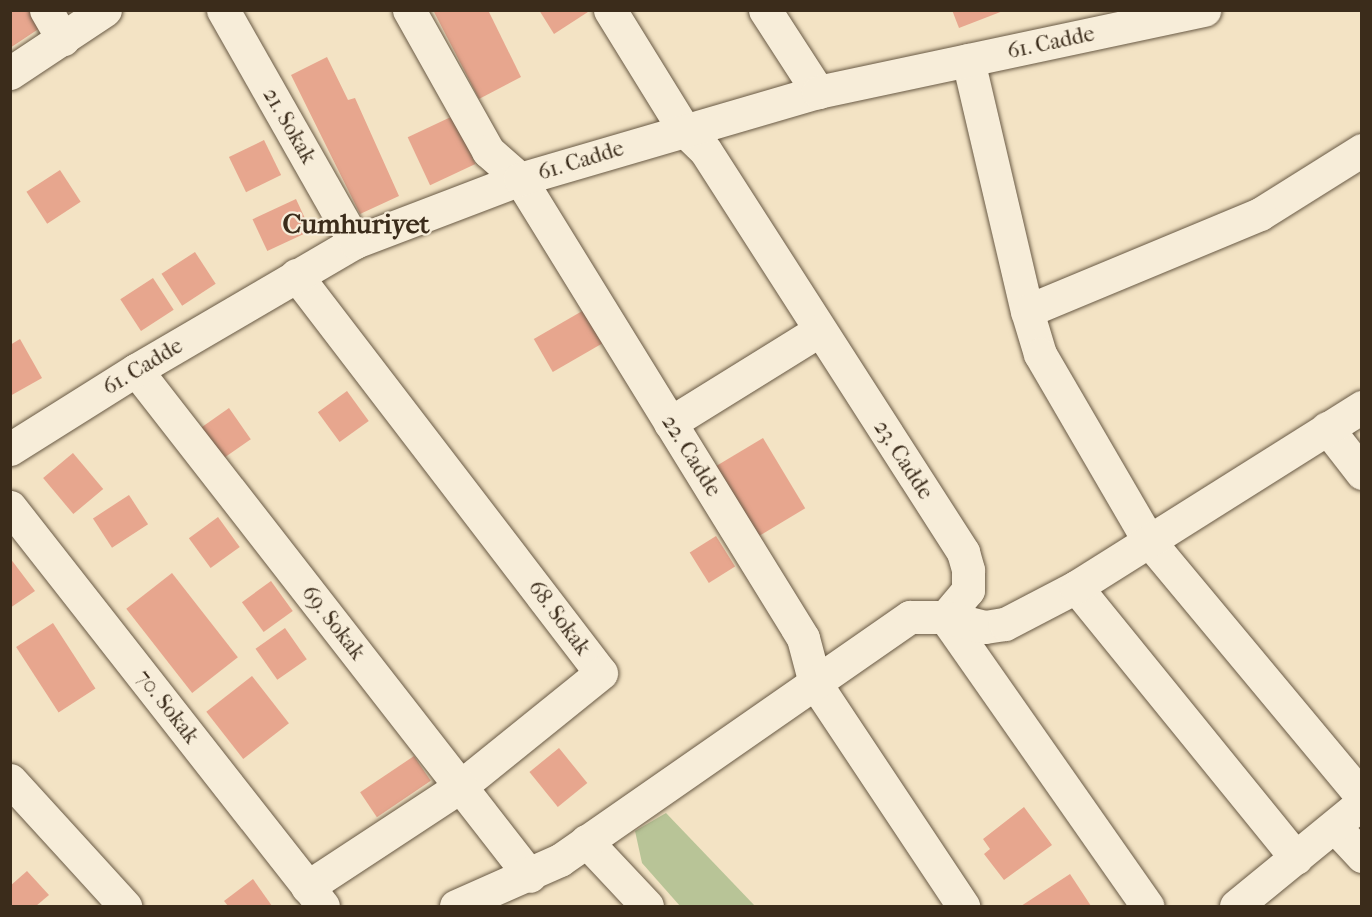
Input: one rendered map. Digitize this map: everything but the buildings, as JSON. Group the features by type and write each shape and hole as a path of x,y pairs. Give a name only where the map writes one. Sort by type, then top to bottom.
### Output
{"street":[{"path":"46,10 63,39"},
{"path":"10,73 105,10"},
{"name":"21. Sokak","path":"223,10 354,242"},
{"name":"22. Cadde","path":"409,10 488,151 520,179 803,638 815,683 963,906"},
{"name":"23. Cadde","path":"610,10 684,130 705,150 963,552 968,570 968,591 945,617"},
{"path":"765,10 818,92"},
{"name":"61. Cadde","path":"10,449 136,370 354,242 520,179 818,92 1204,10"},
{"path":"968,60 1040,354 1149,541 1362,797"},
{"path":"1028,311 1260,214 1362,150"},
{"name":"68. Sokak","path":"296,275 601,673 461,786 315,897"},
{"path":"670,423 820,330"},
{"name":"69. Sokak","path":"136,370 530,876"},
{"path":"456,906 530,876 586,841 910,617 945,617 985,627 1005,624 1076,586 1362,407"},
{"path":"1327,428 1362,473"},
{"name":"70. Sokak","path":"10,507 315,897"},
{"path":"1076,586 1296,858"},
{"path":"945,617 1147,906"},
{"path":"10,780 125,906"},
{"path":"1236,906 1362,803"},
{"path":"1335,827 1362,856"},
{"path":"586,841 647,906"}],"green space":[{"path":"666,813 755,906 680,906 642,863 635,831"}],"district":[{"name":"Cumhuriyet","path":"356,224"}]}
